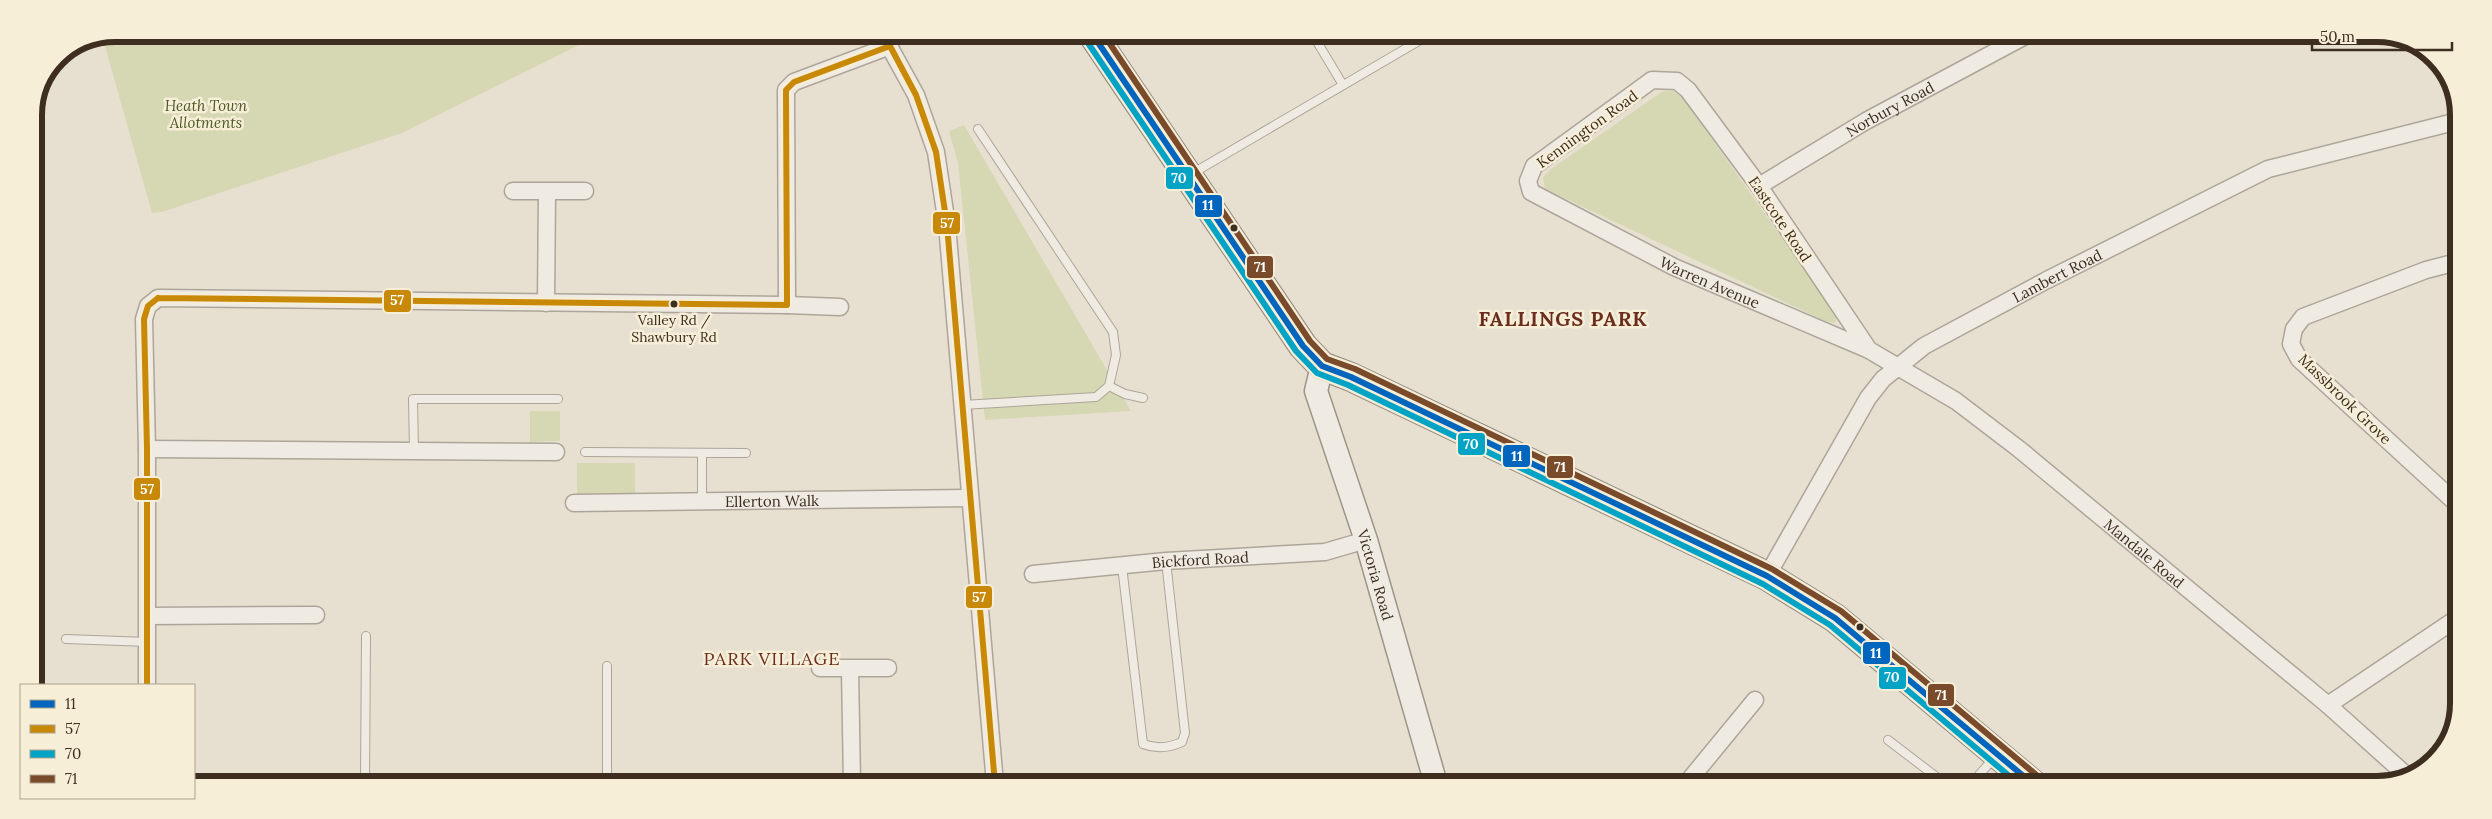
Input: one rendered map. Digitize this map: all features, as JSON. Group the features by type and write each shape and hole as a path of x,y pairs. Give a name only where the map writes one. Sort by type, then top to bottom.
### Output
{"highway":[{"path":"1098,42 1303,346 1322,366 1351,377 1767,576 1835,618 2023,776"}],"street":[{"path":"787,306 786,90 794,82 883,42"},
{"path":"888,42 916,95 936,152 947,226 994,776"},
{"name":"Norbury Road","path":"1758,186 1866,121 2014,42"},
{"name":"Kennington Road","path":"1556,206 1531,192 1528,181 1534,166 1652,80 1677,81 1688,90"},
{"name":"Eastcote Road","path":"1688,90 1758,186 1869,350"},
{"name":"Lambert Road","path":"1767,576 1868,398 1883,379 1924,346 2047,280 2268,169 2449,123"},
{"path":"513,191 585,191"},
{"path":"546,303 547,192"},
{"name":"Warren Avenue","path":"1556,206 1674,267 1869,350"},
{"name":"Massbrook Grove","path":"2449,264 2426,270 2303,317 2294,329 2291,344 2299,359 2450,497"},
{"path":"147,684 147,449 144,319 148,306 158,298 840,307"},
{"name":"Mandale Road","path":"1869,350 1956,401 2019,449 2328,705 2403,772"},
{"name":"Victoria Road","path":"1322,366 1316,391 1366,540 1434,776"},
{"path":"147,449 556,452"},
{"name":"Ellerton Walk","path":"574,503 969,498"},
{"name":"Bickford Road","path":"1034,574 1166,561 1324,552 1366,540"},
{"path":"148,616 316,615"},
{"path":"2328,705 2450,623"},
{"path":"820,668 888,668"},
{"path":"850,669 852,776"},
{"path":"1693,776 1755,700"}],"lane":[{"path":"1317,42 1343,85"},
{"path":"1187,176 1417,42"},
{"path":"962,405 1096,397 1109,386 1116,355 1113,332 978,129"},
{"path":"1109,386 1125,394 1143,398"},
{"path":"414,451 413,399 558,399"},
{"path":"585,452 746,453"},
{"path":"702,452 702,501"},
{"path":"1122,566 1143,744 1162,748 1182,742 1184,733 1166,561"},
{"path":"365,776 366,636"},
{"path":"66,639 148,642"},
{"path":"606,666 607,776"},
{"path":"1888,740 1935,776"},
{"path":"1978,776 1997,754"}],"green space":[{"name":"Heath Town Allotments","path":"116,42 585,42 402,133 162,212 152,213 104,44"},
{"path":"1663,91 1673,91 1683,98 1837,316 1835,323 1825,321 1545,189 1543,177 1551,169"},
{"path":"964,125 1131,411 985,420 958,163 949,131"},
{"path":"530,411 560,411 560,441 530,442"},
{"path":"577,463 635,463 635,493 577,494"}],"transit line":[{"name":"70","path":"1087,42 1296,351 1317,373 1348,385 1763,584 1830,625 2009,776"},
{"name":"11","path":"1098,42 1303,346 1322,366 1351,377 1767,576 1835,618 2023,776"},
{"name":"71","path":"1109,42 1310,341 1327,359 1355,369 1772,569 1841,611 2038,776"},
{"name":"57","path":"890,46 916,95 936,152 947,225 994,776"},
{"name":"57","path":"158,298 787,305 786,90 794,82 890,46"},
{"name":"57","path":"147,684 147,449 144,319 148,306 158,298"}],"place":[{"name":"Valley Rd / Shawbury Rd","path":"674,304"}],"district":[{"name":"FALLINGS PARK","path":"1563,318"},
{"name":"PARK VILLAGE","path":"772,658"}]}
